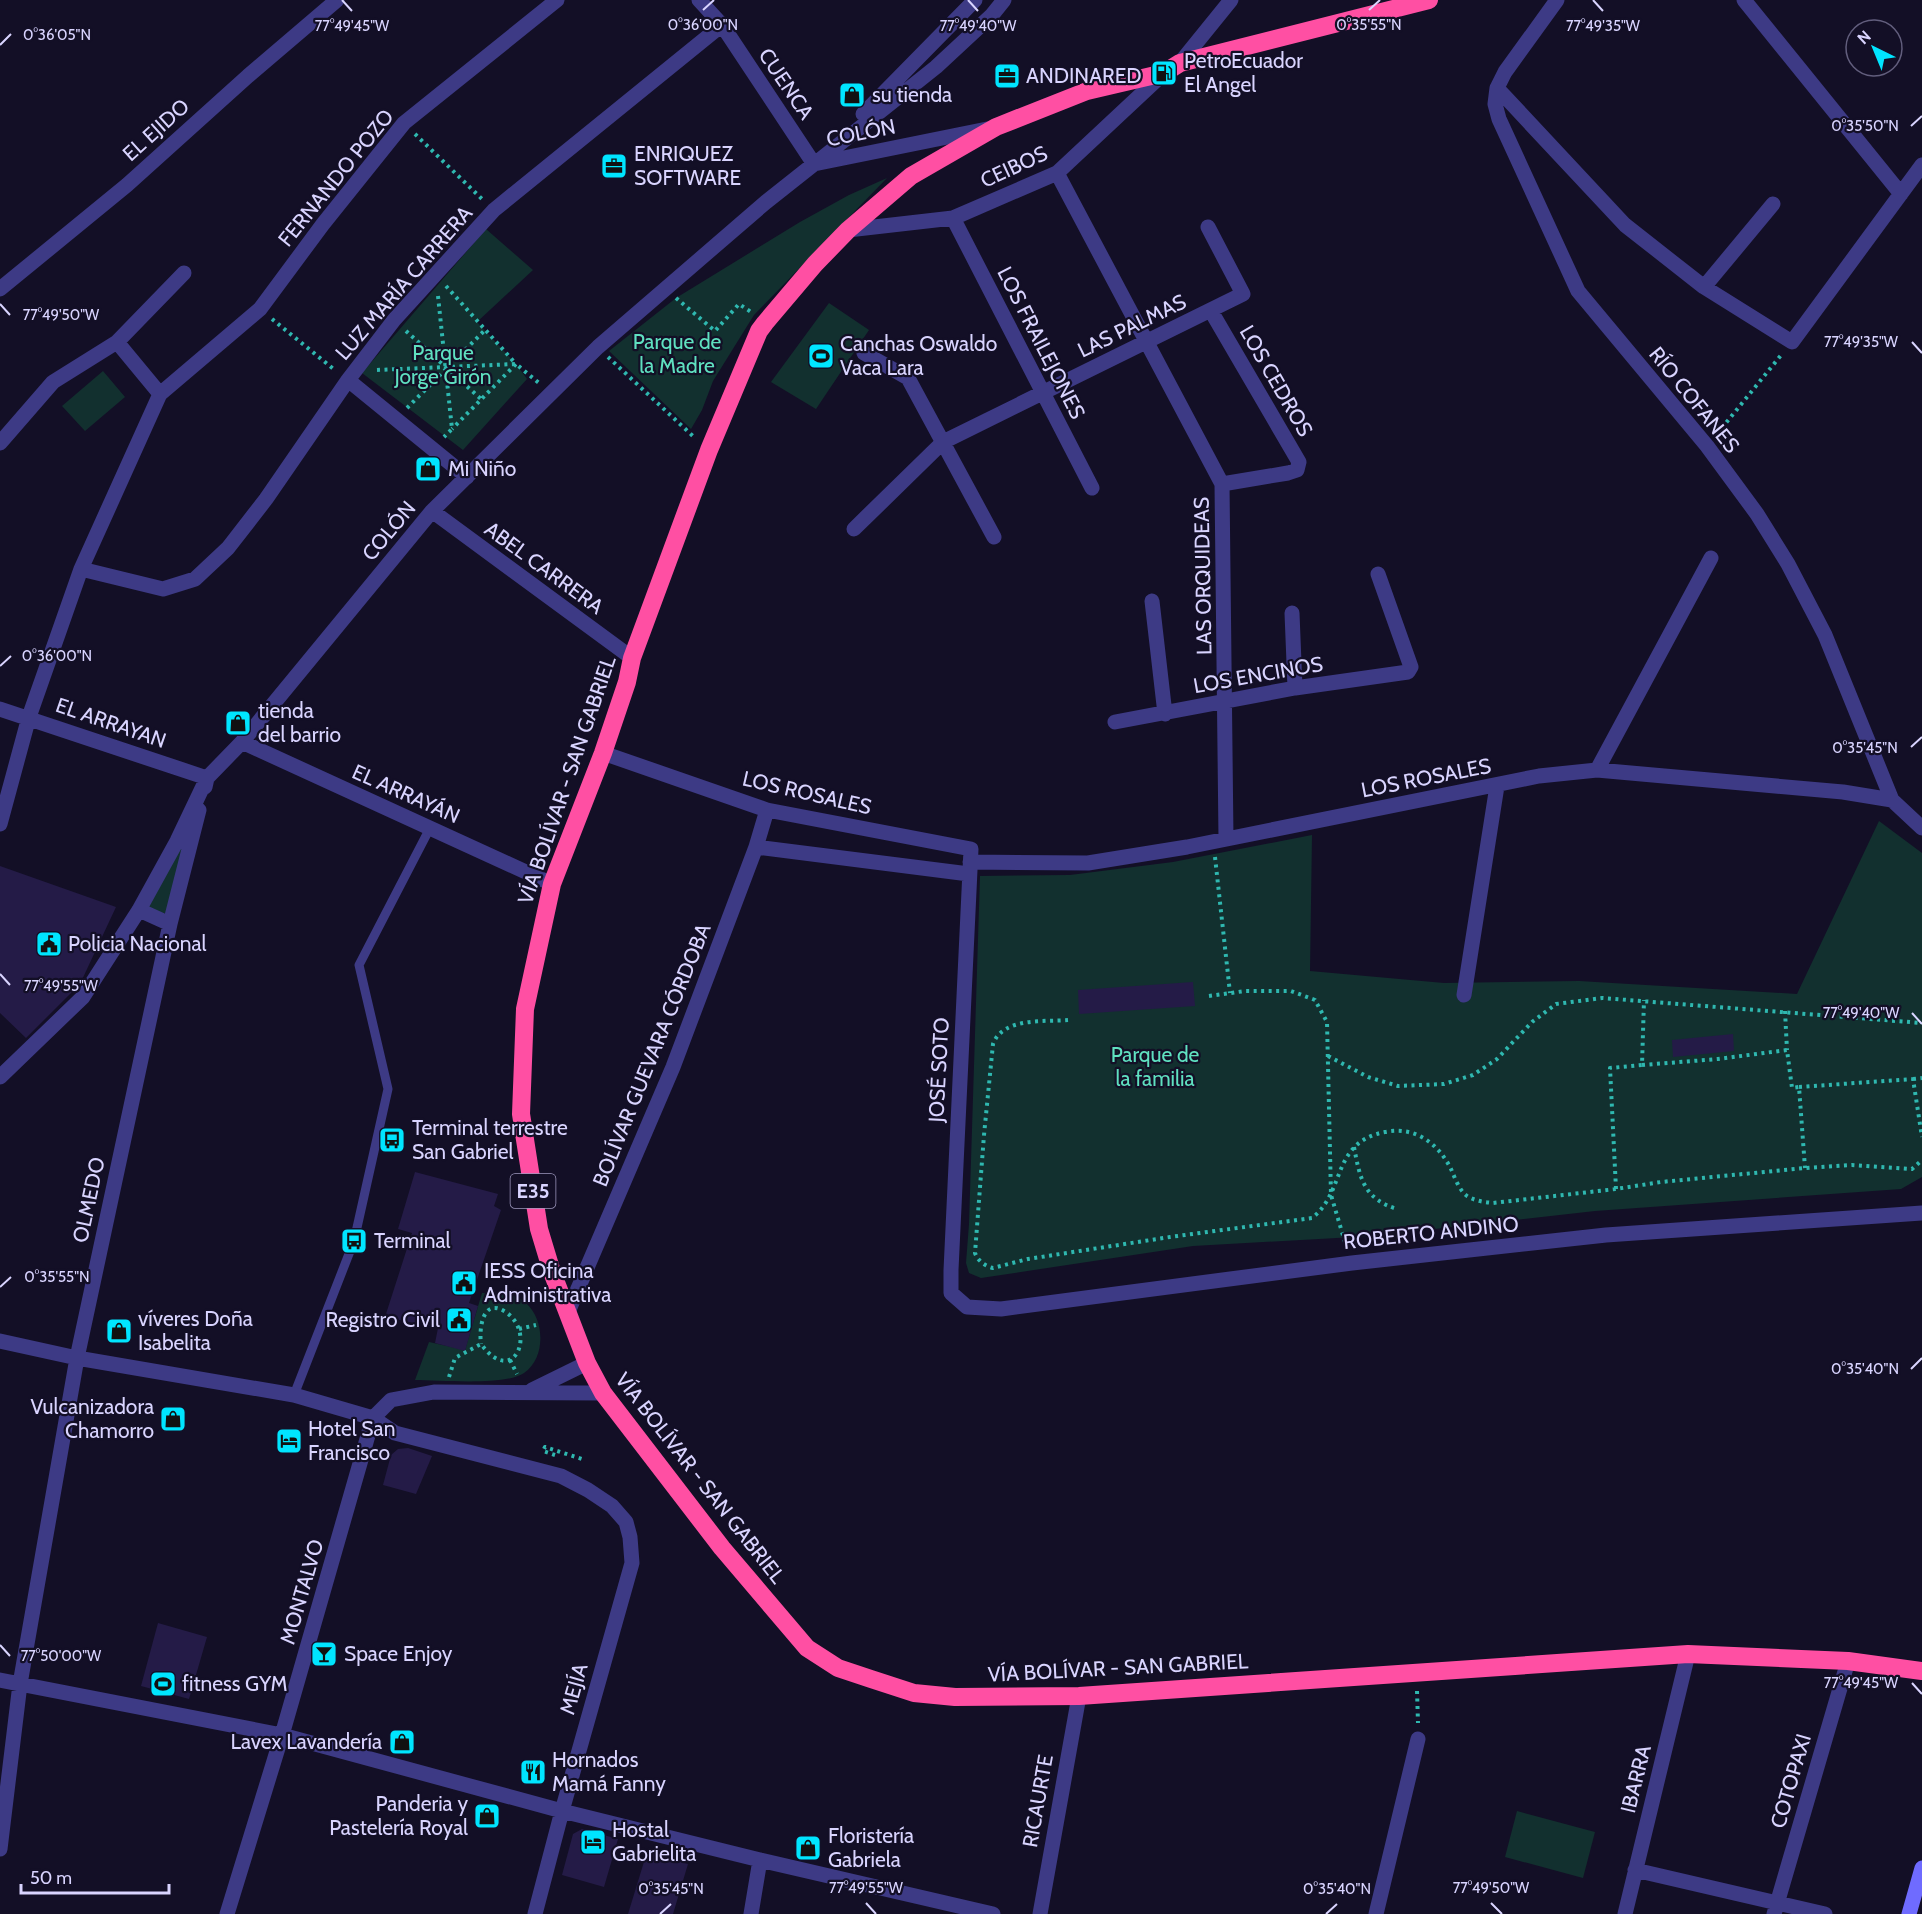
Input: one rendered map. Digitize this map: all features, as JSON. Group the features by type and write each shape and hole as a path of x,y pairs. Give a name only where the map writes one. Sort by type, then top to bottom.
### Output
{"highway":[{"name":"VÍA BOLÍVAR - SAN GABRIEL","path":"1429,0 1180,63 1164,73 1087,91 996,127 911,177 848,230 815,264 765,323 709,450 632,658 627,682 603,753 552,884 525,1009 521,1114 538,1229 587,1363 603,1393 722,1548 807,1648 838,1668 914,1693 955,1697 1079,1696 1688,1654 1848,1660 1922,1671"}],"street":[{"name":"EL EJIDO","path":"0,289 126,185 248,76 338,0"},
{"name":"FERNANDO POZO","path":"0,824 28,717 81,569 160,394 260,309 323,224 404,123 557,0"},
{"name":"CUENCA","path":"699,0 722,25 814,164"},
{"path":"814,164 975,0"},
{"path":"814,164 936,66 992,15 1004,0"},
{"path":"1180,63 1231,0"},
{"path":"1557,0 1505,72 1497,88 1616,218 1704,287 1791,342 1922,165"},
{"path":"1744,0 1901,194"},
{"name":"LUZ MARÍA CARRERA","path":"81,569 163,589 195,579 228,548 266,499 351,376 394,320 494,210 722,25"},
{"name":"CEIBOS","path":"848,230 953,218 1057,173 1164,73"},
{"name":"RÍO COFANES","path":"1497,88 1496,104 1499,119 1578,291 1707,446 1757,514 1788,564 1825,635 1892,800 1922,828"},
{"name":"COLÓN","path":"0,1077 83,997 139,910 177,841 207,778 242,742 432,511 598,347 666,287 814,164 996,127"},
{"name":"LAS ORQUIDEAS","path":"1057,173 1222,484 1226,700 1220,840"},
{"path":"1704,287 1773,204"},
{"name":"LOS FRAILEJONES","path":"953,218 1092,488"},
{"name":"LAS PALMAS","path":"854,529 943,442 1243,294 1208,227"},
{"path":"0,443 53,382 117,342 184,273"},
{"name":"LOS CEDROS","path":"1211,311 1299,462 1297,470 1288,473 1222,484"},
{"path":"117,342 160,394"},
{"path":"864,353 908,378 994,537"},
{"path":"351,376 395,420 467,477"},
{"name":"ABEL CARRERA","path":"432,511 632,658"},
{"path":"1597,770 1711,558"},
{"name":"LOS ENCINOS","path":"1115,722 1294,688 1408,672 1411,667 1378,574"},
{"path":"1152,601 1165,714"},
{"path":"1292,614 1294,688"},
{"name":"EL ARRAYAN","path":"0,709 207,778"},
{"name":"EL ARRAYÁN","path":"242,742 552,884"},
{"name":"LOS ROSALES","path":"603,753 767,810 970,862 1088,863 1220,840 1539,776 1597,770 1843,792 1892,800"},
{"name":"OLMEDO","path":"0,1849 20,1684 77,1358 170,924 207,778"},
{"path":"1464,995 1497,786"},
{"name":"BOLÍVAR GUEVARA CÓRDOBA","path":"568,1312 673,1067 756,847 767,810"},
{"path":"756,847 970,862"},
{"name":"JOSÉ SOTO","path":"951,1293 970,862"},
{"path":"139,910 170,924"},
{"name":"ROBERTO ANDINO","path":"951,1293 967,1307 1001,1309 1352,1263 1606,1235 1922,1213"},
{"name":"MEJÍA","path":"0,1341 77,1358 294,1395 373,1418 395,1433 561,1476 612,1506 626,1522 632,1563 535,1914"},
{"path":"529,1392 587,1363"},
{"path":"373,1418 392,1400 434,1392 603,1393"},
{"name":"MONTALVO","path":"227,1914 282,1735 373,1418"},
{"name":"IBARRA","path":"1625,1914 1688,1654"},
{"name":"COTOPAXI","path":"1776,1908 1848,1660"},
{"path":"0,1680 282,1735 562,1811 993,1914"},
{"name":"RICAURTE","path":"1040,1914 1079,1696"},
{"path":"1376,1914 1418,1739"},
{"path":"750,1914 760,1860"},
{"path":"1909,1914 1922,1868"},
{"path":"1635,1870 1776,1908 1825,1914"}],"lane":[{"path":"294,1395 354,1241 388,1089 359,965 430,828"}],"path":[{"path":"404,123 494,210"},
{"path":"435,274 516,364 551,394"},
{"path":"435,274 452,429"},
{"path":"676,298 716,330 739,304 754,315"},
{"path":"260,309 351,376 447,367 516,364"},
{"path":"394,320 481,399"},
{"path":"395,420 485,330"},
{"path":"1707,446 1791,342"},
{"path":"598,347 709,450"},
{"path":"433,449 516,364"},
{"path":"1220,840 1230,993"},
{"path":"1209,996 1256,990 1291,991 1315,1000 1327,1023 1331,1195 1352,1263"},
{"path":"1328,1056 1368,1077 1398,1086 1444,1084 1473,1075 1497,1059 1532,1022 1557,1004 1602,998 1922,1023"},
{"path":"1642,1065 1644,1000"},
{"path":"1785,1011 1792,1088 1922,1078"},
{"path":"1068,1020 1018,1024 1008,1027 995,1038 993,1044 975,1253 981,1263 993,1268 1028,1259 1170,1236 1312,1218 1327,1205 1342,1162 1354,1147 1383,1132 1401,1130 1425,1137 1438,1148 1466,1196 1480,1202 1493,1203 1661,1182 1805,1168 1852,1165 1912,1169 1922,1160"},
{"path":"1616,1189 1610,1068 1718,1059 1787,1050"},
{"path":"1913,1079 1922,1137"},
{"path":"1799,1087 1805,1168"},
{"path":"1354,1147 1358,1170 1368,1191 1380,1203 1397,1209"},
{"path":"497,1308 505,1311 519,1329 520,1347 517,1355 505,1362 495,1359 481,1344 479,1333 481,1319 491,1309 497,1308"},
{"path":"519,1329 536,1325"},
{"path":"446,1392 455,1358 481,1344"},
{"path":"510,1360 517,1374"},
{"path":"568,1459 543,1451 545,1447 582,1459"},
{"path":"1417,1672 1418,1739"}],"green space":[{"name":"Parque de la Madre","path":"887,178 754,315 713,381 702,410 691,429 609,351 676,298 800,222 849,195"},
{"name":"Parque Jorge Girón","path":"486,229 533,270 477,322 527,379 463,450 362,373"},
{"name":"Canchas Oswaldo Vaca Lara","path":"829,303 869,330 816,409 771,382"},
{"path":"103,371 125,397 85,431 62,406"},
{"path":"208,787 172,914 139,910"},
{"name":"Parque de la familia","path":"1879,821 1922,853 1922,1177 1901,1189 1595,1211 1372,1236 1193,1246 981,1278 969,1273 966,1263 980,876 1070,875 1173,862 1312,835 1310,971 1444,983 1579,981 1797,994"},
{"path":"482,1293 516,1297 532,1310 540,1329 540,1339 536,1358 531,1366 524,1373 503,1380 415,1380 429,1342 465,1350"},
{"path":"1517,1811 1595,1832 1583,1878 1505,1857"}],"building":[{"name":"Policia Nacional","path":"0,866 116,907 80,984 26,1038 0,1013"},
{"path":"1193,982 1195,1006 1079,1014 1078,990"},
{"path":"1733,1034 1734,1051 1673,1057 1672,1040"},
{"path":"415,1172 498,1194 494,1206 501,1210 469,1303 478,1306 465,1351 435,1343 438,1328 385,1317 412,1233 398,1229"},
{"path":"408,1448 432,1456 416,1494 383,1485 391,1455 398,1449"},
{"path":"158,1623 207,1637 189,1699 141,1686"},
{"path":"582,1829 618,1839 604,1887 562,1875 573,1834"},
{"path":"647,1852 688,1864 673,1914 628,1914"}],"place":[{"name":"PetroEcuador El Angel","path":"1164,73"},
{"name":"ANDINARED","path":"1007,76"},
{"name":"su tienda","path":"852,95"},
{"name":"ENRIQUEZ SOFTWARE","path":"614,166"},
{"name":"Canchas Oswaldo Vaca Lara","path":"821,356"},
{"name":"Mi Niño","path":"428,469"},
{"name":"tienda del barrio","path":"238,723"},
{"name":"Policia Nacional","path":"49,944"},
{"name":"Terminal terrestre San Gabriel","path":"392,1140"},
{"name":"Terminal","path":"354,1241"},
{"name":"IESS Oficina Administrativa","path":"464,1283"},
{"name":"Registro Civil","path":"459,1320"},
{"name":"víveres Doña Isabelita","path":"119,1331"},
{"name":"Vulcanizadora Chamorro","path":"173,1419"},
{"name":"Hotel San Francisco","path":"289,1441"},
{"name":"Space Enjoy","path":"324,1654"},
{"name":"fitness GYM","path":"163,1684"},
{"name":"Lavex Lavandería","path":"402,1742"},
{"name":"Hornados Mamá Fanny","path":"533,1772"},
{"name":"Panderia y Pastelería Royal","path":"487,1816"},
{"name":"Hostal Gabrielita","path":"593,1842"},
{"name":"Floristería Gabriela","path":"808,1848"}]}
